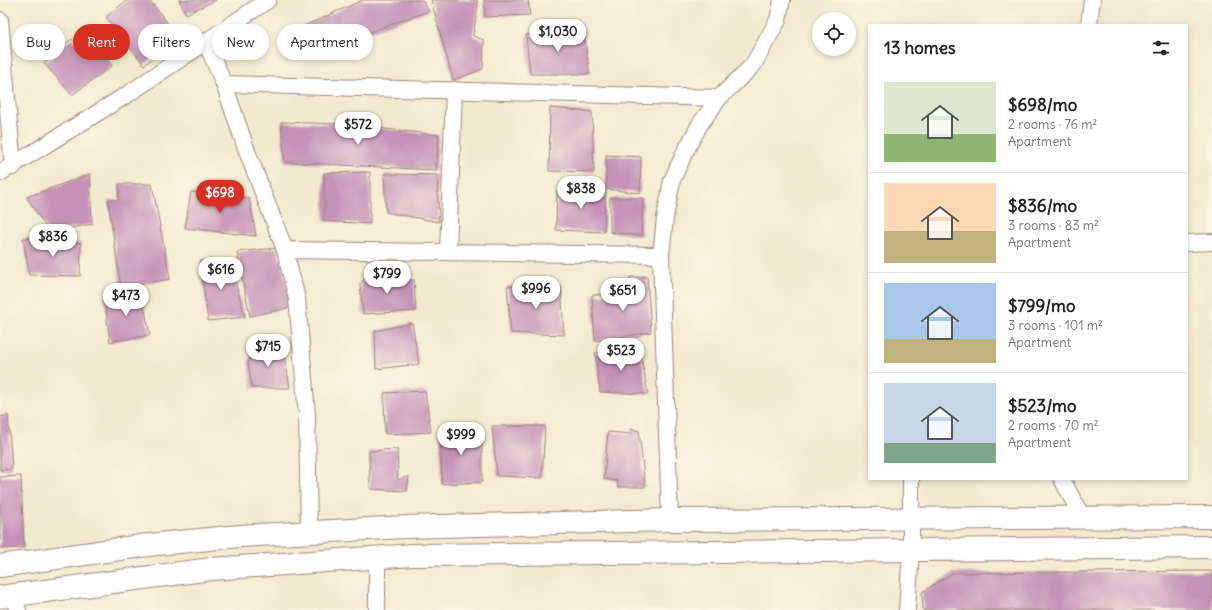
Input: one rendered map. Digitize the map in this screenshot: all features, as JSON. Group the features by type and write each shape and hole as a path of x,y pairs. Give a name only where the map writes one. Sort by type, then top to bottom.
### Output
{"street":[{"path":"6,170 206,42 268,0"},
{"path":"670,520 661,255 665,218 672,180 700,124 719,98 753,65 778,20 782,0"},
{"path":"1089,24 1092,0"},
{"path":"0,20 6,170"},
{"path":"206,42 224,84 247,151 285,250 297,299 307,414 309,531"},
{"path":"224,84 719,98"},
{"path":"448,252 454,90"},
{"path":"1188,243 1212,242"},
{"path":"285,250 661,255"},
{"path":"907,610 912,518 911,480"},
{"path":"1063,480 1082,517"},
{"path":"0,566 148,544 309,531 670,520 1212,517"},
{"path":"10,601 212,569 377,557 1212,546"},
{"path":"377,557 377,610"}],"building":[{"path":"127,0 149,0 168,24 138,24 138,57 130,47 130,24 112,24 106,17"},
{"path":"179,0 216,0 186,14"},
{"path":"363,0 422,0 429,11 373,31 373,24 309,24"},
{"path":"431,0 477,0 478,5 473,36 484,40 483,69 453,80"},
{"path":"484,0 528,0 530,15 485,17"},
{"path":"583,30 590,74 530,74 526,35"},
{"path":"72,39 73,60 108,60 112,66 72,95 44,63 49,60 65,60 65,44"},
{"path":"140,60 150,60 144,65"},
{"path":"550,108 592,112 594,172 549,171"},
{"path":"281,122 341,124 439,135 436,170 285,162"},
{"path":"606,155 641,157 640,193 606,189"},
{"path":"370,172 370,224 324,221 324,173"},
{"path":"90,174 92,224 49,232 27,197"},
{"path":"384,174 437,175 439,222 386,212"},
{"path":"119,184 152,184 170,279 121,288 108,200 119,200"},
{"path":"606,189 604,232 556,230 557,191"},
{"path":"191,192 249,198 256,236 185,228"},
{"path":"610,198 643,198 641,236 610,232"},
{"path":"23,238 81,243 80,276 29,275"},
{"path":"277,248 293,307 250,316 237,252"},
{"path":"229,259 245,317 208,321 200,261"},
{"path":"368,274 384,274 388,280 414,280 416,311 363,314 360,284"},
{"path":"630,277 647,277 651,332 595,341 592,295 632,294"},
{"path":"507,286 561,286 564,335 511,333"},
{"path":"141,292 150,335 110,342 104,296"},
{"path":"412,323 419,364 376,369 375,331"},
{"path":"258,342 283,348 290,388 252,388 248,362"},
{"path":"640,350 648,394 600,392 595,353"},
{"path":"425,391 431,432 385,434 384,393"},
{"path":"8,415 12,469 0,470 0,417"},
{"path":"492,426 545,426 542,478 497,476"},
{"path":"482,429 482,482 442,484 440,431"},
{"path":"631,429 639,431 645,487 618,487 617,481 604,479 608,432 631,434"},
{"path":"397,449 398,480 409,476 407,491 370,489 369,451"},
{"path":"21,476 24,548 0,548 0,477"},
{"path":"1212,571 1212,610 923,610 922,592 953,573"}]}
